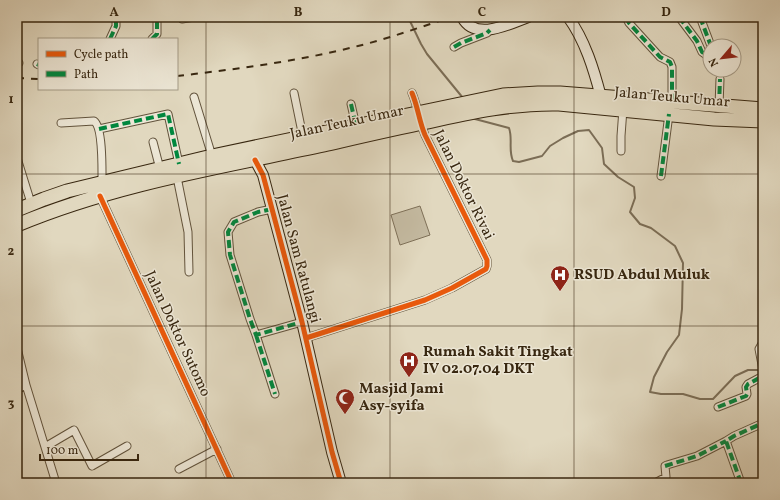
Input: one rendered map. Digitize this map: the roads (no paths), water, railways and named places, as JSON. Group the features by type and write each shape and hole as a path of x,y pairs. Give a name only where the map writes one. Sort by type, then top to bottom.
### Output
{"highway":[{"name":"Jalan Teuku Umar","path":"309,140 419,118 502,95 538,93 601,96 670,108 714,119 763,121"},
{"name":"Jalan Teuku Umar","path":"17,210 49,196 160,169 178,170 268,154 356,126 537,103 623,109 719,106 763,109"},
{"name":"Jalan Teuku Umar","path":"17,224 55,209 100,196 178,170 212,156 268,154"}],"street":[{"path":"110,38 116,26 116,17"},
{"path":"153,38 157,34 157,17"},
{"path":"182,17 182,19 194,17"},
{"path":"462,17 464,22 470,22 482,30 490,30 528,17"},
{"path":"568,17 574,26 588,56 601,96"},
{"path":"626,17 629,23 660,57 670,62 672,67 670,108 661,176"},
{"path":"679,17 697,41 702,52"},
{"path":"700,17 708,38"},
{"path":"454,46 487,33 490,30"},
{"path":"719,106 720,79"},
{"path":"294,93 309,140"},
{"name":"Jalan Doktor Rivai","path":"306,338 425,300 452,288 486,269 487,260 419,118 417,106 412,93"},
{"path":"194,97 212,156"},
{"path":"350,104 356,126"},
{"path":"621,151 623,109"},
{"path":"99,128 168,114 188,232 189,272"},
{"path":"61,122 94,121 97,123 99,128 102,183"},
{"path":"153,142 160,169"},
{"name":"Jalan Sam Ratulangi","path":"268,154 263,175 302,322 332,452 341,483"},
{"path":"17,158 31,203"},
{"name":"Jalan Doktor Sutomo","path":"100,196 232,483"},
{"path":"272,209 240,218 234,222 228,232 230,255 275,394"},
{"path":"256,335 302,322"},
{"path":"762,367 759,349 763,342"},
{"path":"17,348 26,385 56,483"},
{"path":"718,407 746,396 748,394 746,387 748,384 763,376"},
{"path":"17,389 26,385"},
{"path":"655,483 666,477 665,466 697,456 734,436 763,423"},
{"path":"45,447 74,430 92,466 127,446"},
{"path":"726,441 741,483"},
{"path":"179,469 217,449"}],"waterway":[{"path":"408,17 427,54 463,98"},
{"path":"473,117 475,119 509,128 513,161 519,162 542,156 550,146 563,138 578,131 589,130 602,148 604,164 618,177 634,187 635,198 630,212 640,224 651,228 675,246 683,263 682,309 679,335 667,352 654,377 650,392 661,394 683,394 700,399 713,399 735,376 748,370 762,370"}],"railway":[{"path":"178,76 268,64 313,56 382,40 451,17"},
{"path":"17,78 38,79"}],"place":[{"name":"RSUD Abdul Muluk","path":"560,292"},
{"name":"Rumah Sakit Tingkat IV 02.07.04 DKT","path":"409,378"},
{"name":"Masjid Jami Asy-syifa","path":"345,415"}]}
